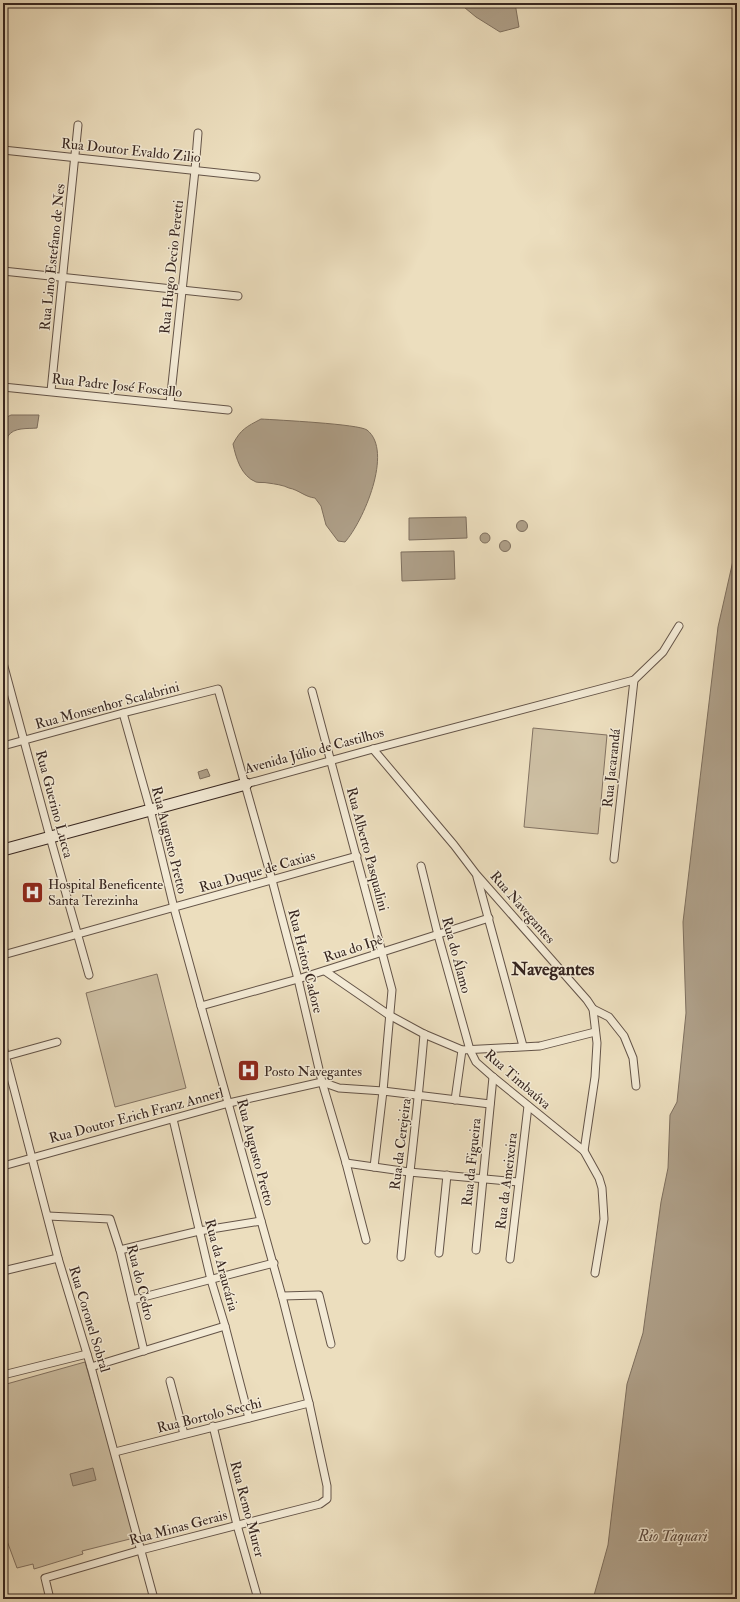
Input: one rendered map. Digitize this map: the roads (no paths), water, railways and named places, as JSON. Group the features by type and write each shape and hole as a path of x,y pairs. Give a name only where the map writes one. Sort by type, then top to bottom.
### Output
{"street":[{"name":"Rua Lino Estefano de Nes","path":"51,391 62,276 76,158 78,125"},
{"name":"Rua Hugo Decio Peretti","path":"170,403 198,133"},
{"name":"Rua Doutor Evaldo Zilio","path":"3,150 256,177"},
{"path":"3,271 62,276 182,291 238,296"},
{"name":"Rua Padre José Foscallo","path":"3,387 228,410"},
{"path":"634,680 663,652 679,626"},
{"name":"Rua Guerino Lucca","path":"3,663 89,975"},
{"name":"Avenida Júlio de Castilhos","path":"3,850 150,809 634,680"},
{"name":"Rua Jacarandá","path":"614,859 634,680"},
{"name":"Rua Monsenhor Scalabrini","path":"3,746 218,689"},
{"name":"Rua Heitor Cadore","path":"218,689 272,880 298,979 322,1082 346,1163 366,1240"},
{"name":"Rua Alberto Pasqualini","path":"312,691 332,760 392,990 383,1091 374,1167"},
{"name":"Rua Augusto Pretto","path":"123,713 150,809 174,908 230,1103 261,1222 274,1262 309,1403 327,1486 327,1499 320,1504"},
{"name":"Rua Navegantes","path":"373,749 454,845 476,874 593,1008"},
{"name":"Rua Duque de Caxias","path":"3,955 357,856"},
{"name":"Rua do Álamo","path":"421,866 438,935 470,1050"},
{"path":"476,874 523,1046"},
{"name":"Rua do Ipê","path":"201,1006 325,971 489,918"},
{"name":"Rua Timbaúva","path":"325,971 389,1016 424,1034 462,1050 470,1050 476,1062 584,1151 599,1178 602,1188 604,1219 595,1273"},
{"path":"584,1151 595,1077 597,1044 593,1008"},
{"path":"593,1008 609,1016 624,1036 633,1058 636,1086"},
{"path":"470,1050 540,1046 595,1032"},
{"name":"Rua da Cerejeira","path":"401,1257 409,1172 419,1096 424,1034"},
{"path":"4,1057 57,1042"},
{"name":"Rua Coronel Sobral","path":"3,1047 4,1057 48,1216 58,1258 115,1452 154,1599"},
{"path":"455,1100 462,1050"},
{"name":"Rua da Figueira","path":"476,1250 493,1077"},
{"path":"322,1082 339,1088 383,1091 490,1104"},
{"name":"Rua Doutor Erich Franz Annerl","path":"3,1166 230,1103 322,1082"},
{"name":"Rua da Ameixeira","path":"510,1259 528,1106"},
{"name":"Rua da Araucária","path":"173,1119 211,1280 225,1326 249,1418"},
{"path":"346,1163 409,1172 518,1182"},
{"path":"439,1254 447,1175"},
{"name":"Rua do Cedro","path":"48,1216 110,1219 120,1250 144,1350"},
{"path":"120,1250 199,1231 261,1222"},
{"path":"3,1271 58,1258"},
{"path":"132,1300 274,1262"},
{"path":"282,1296 319,1295 331,1344"},
{"path":"91,1367 225,1326"},
{"path":"3,1375 87,1354"},
{"path":"170,1381 184,1434"},
{"name":"Rua Bortolo Secchi","path":"115,1452 213,1426 309,1403"},
{"name":"Rua Remo Murer","path":"213,1426 237,1525 258,1599"},
{"name":"Rua Minas Gerais","path":"50,1599 44,1578 141,1550 320,1504"}],"water":[{"path":"459,3 515,3 519,27 500,32 476,17"},
{"path":"11,415 39,415 37,428 17,430 8,436 3,476 3,419"},
{"path":"261,419 361,428 367,430 375,440 377,469 373,486 360,519 345,542 338,541 326,525 321,506 315,498 282,485 256,482 246,476 240,466 233,444 244,429"},
{"path":"466,517 467,538 409,540 409,518"},
{"path":"522,520 526,522 528,526 526,530 522,532 518,530 516,526 518,522"},
{"path":"483,533 487,533 489,534 489,542 483,543 480,540 480,536"},
{"path":"503,541 507,541 509,542 509,550 503,551 500,548 500,544"},
{"name":"Rio Taquari","path":"737,543 737,1599 593,1599 608,1545 627,1384 643,1333 661,1202 668,1168 670,1115 677,1102 686,1013 683,922 718,627"},
{"path":"454,551 455,579 402,581 401,552"},
{"path":"207,769 210,776 200,779 198,772"},
{"path":"93,1468 96,1480 73,1486 70,1474"}],"place":[{"name":"Hospital Beneficente Santa Terezinha","path":"32,892"},
{"name":"Posto Navegantes","path":"248,1071"}],"district":[{"name":"Navegantes","path":"553,969"}]}
